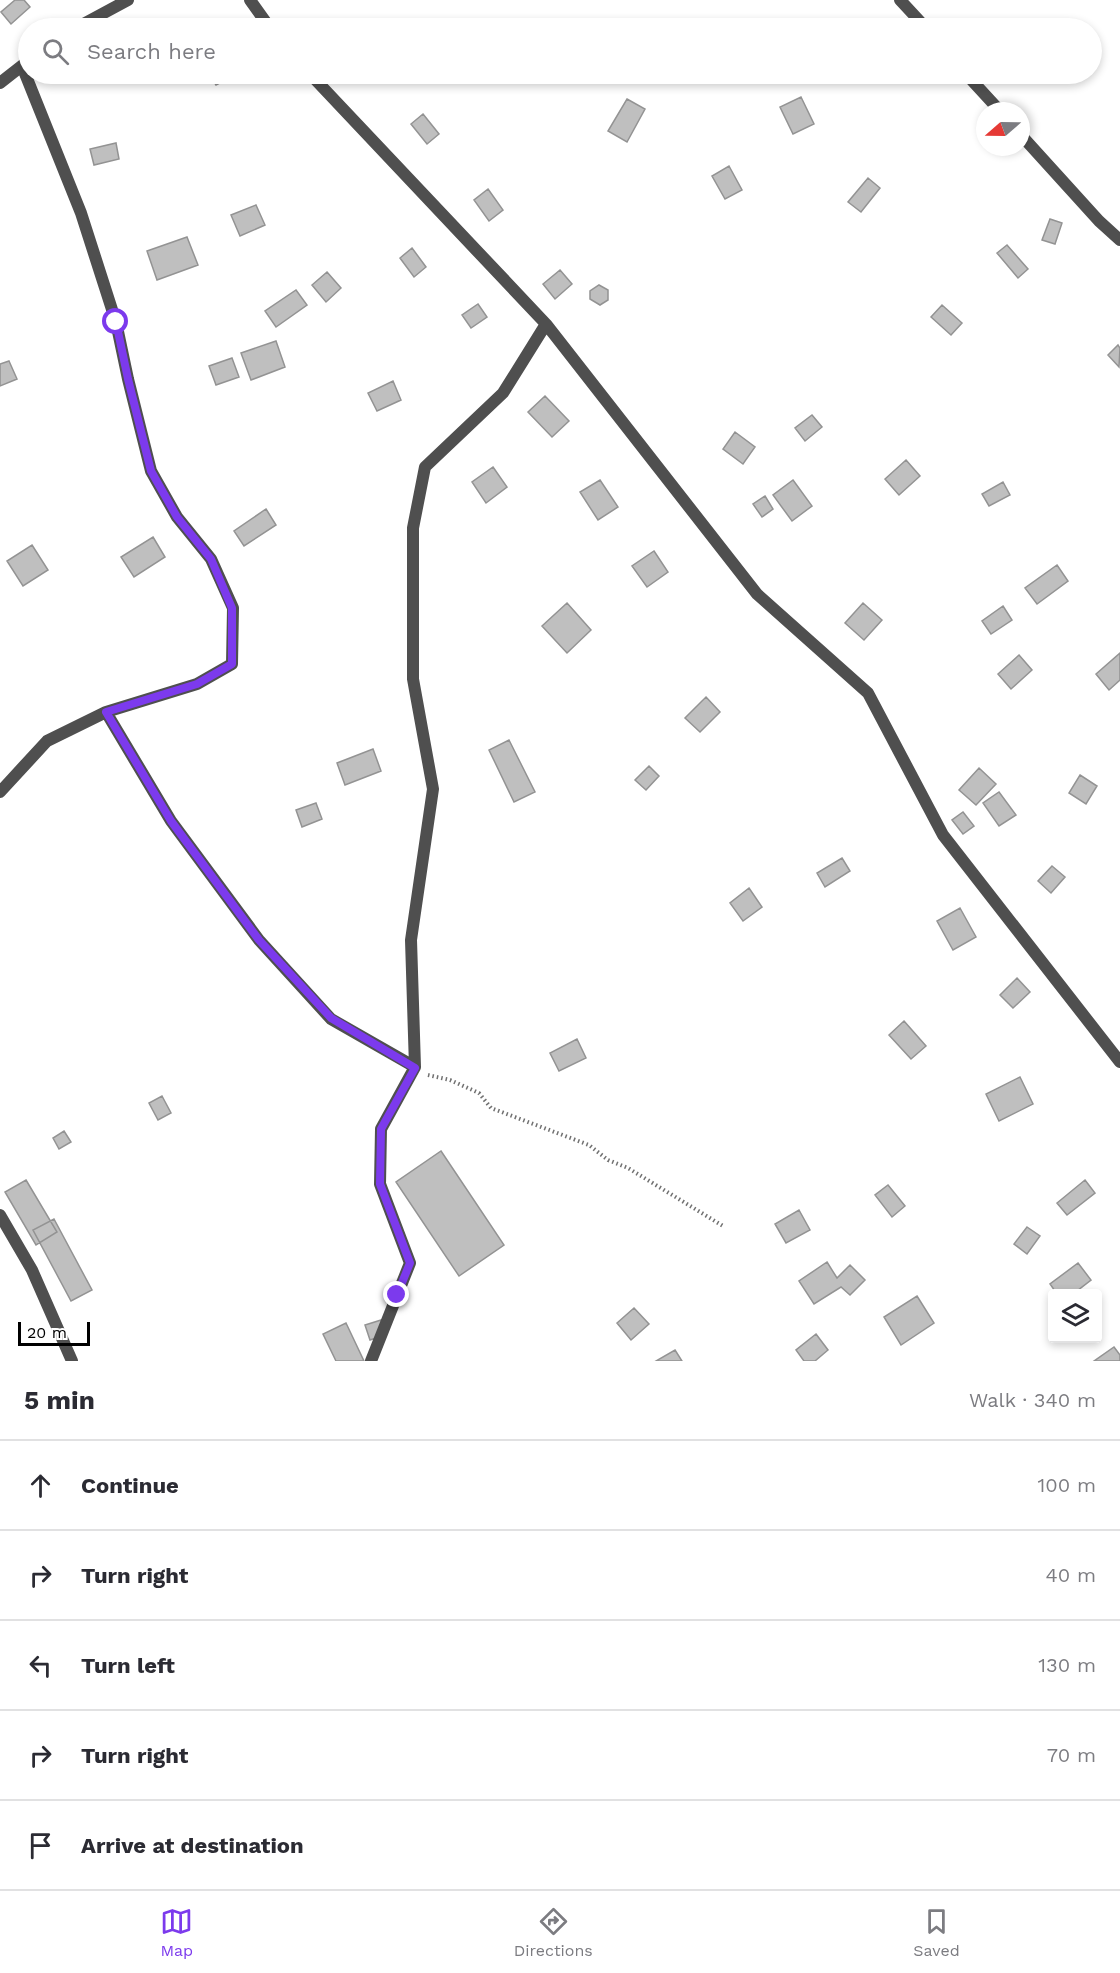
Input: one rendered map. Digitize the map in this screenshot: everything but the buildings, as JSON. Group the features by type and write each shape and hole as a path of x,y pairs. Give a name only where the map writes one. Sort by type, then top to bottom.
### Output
{"street":[{"path":"95,18 128,0"},
{"path":"250,0 263,18"},
{"path":"900,0 917,18"},
{"path":"0,83 18,69"},
{"path":"0,792 47,741 106,712 197,684 232,664 232,608 211,559 177,517 151,471 113,311 81,213 33,84"},
{"path":"319,84 546,324 757,594 868,693 943,835 1120,1062"},
{"path":"975,84 992,102"},
{"path":"1030,145 1099,221 1120,240"},
{"path":"371,1361 410,1263 380,1184 381,1129 415,1068 411,940 433,789 413,679 413,528 424,467 503,393 546,324"},
{"path":"106,712 171,821 259,940 331,1018 415,1068"},
{"path":"0,1215 32,1270 72,1361"}],"path":[{"path":"415,1068 427,1075 450,1080 479,1093 491,1108 589,1145 608,1160 628,1168 723,1226"}],"route":[{"path":"116,322 151,471 177,517 211,559 232,608 232,664 197,684 106,712 171,821 259,940 331,1018 415,1068 381,1129 380,1184 410,1263 397,1295"}]}
